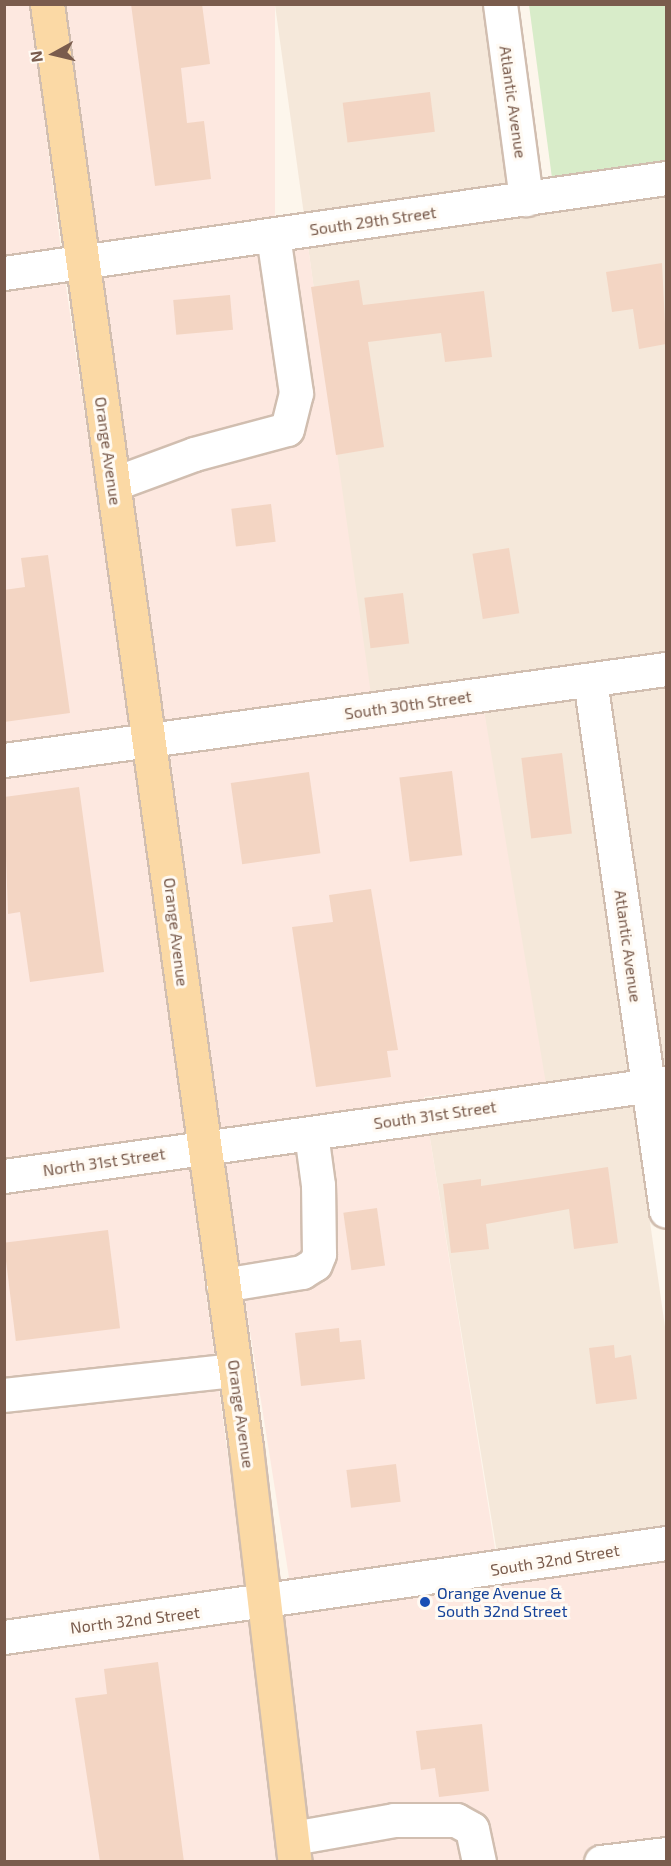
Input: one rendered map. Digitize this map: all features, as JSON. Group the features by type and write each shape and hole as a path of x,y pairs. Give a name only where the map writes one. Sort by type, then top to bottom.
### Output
{"main road":[{"name":"Orange Avenue","path":"47,4 80,263 150,740 235,1371 266,1603 294,1850"}],"street":[{"name":"Atlantic Avenue","path":"500,4 526,199"},
{"name":"South 29th Street","path":"4,273 666,178"},
{"path":"113,484 194,454 287,429 296,393 273,235"},
{"name":"South 30th Street","path":"4,760 666,669"},
{"name":"Atlantic Avenue","path":"590,680 657,1084 666,1211"},
{"name":"South 31st Street","path":"204,1149 657,1084"},
{"path":"223,1285 302,1272 315,1264 318,1185 311,1133"},
{"name":"North 31st Street","path":"4,1176 204,1149"},
{"path":"4,1395 235,1371"},
{"name":"South 32nd Street","path":"266,1603 666,1543"},
{"name":"North 32nd Street","path":"4,1637 266,1603"},
{"path":"294,1850 394,1820 456,1820 472,1829 479,1862"},
{"path":"601,1862 666,1854"}],"shaded area":[{"path":"4,5 30,5 61,250 4,257"},
{"path":"65,5 275,5 275,247 65,247"},
{"path":"275,5 483,5 507,186 304,215"},
{"path":"666,194 666,654 369,695 308,246"},
{"path":"308,246 371,695 163,724 100,275"},
{"path":"65,280 131,727 5,745 4,288"},
{"path":"666,685 666,1067 663,1068 610,693"},
{"path":"575,698 628,1072 537,1085 484,711"},
{"path":"484,710 546,1084 424,1097 424,1102 219,1131 170,754"},
{"path":"135,758 185,1136 5,1160 4,776"},
{"path":"633,1103 666,1334 666,1528 497,1553 429,1132"},
{"path":"429,1132 496,1553 290,1585 224,1165"},
{"path":"189,1167 246,1590 5,1621 4,1192"},
{"path":"666,1559 666,1861 313,1861 285,1616"},
{"path":"250,1621 278,1861 5,1861 4,1653"}],"green space":[{"path":"529,5 666,5 666,162 552,178"}],"building":[{"path":"131,4 202,4 210,64 181,68 187,123 204,121 211,179 155,186"},
{"path":"430,92 435,132 348,142 343,103"},
{"path":"662,263 666,344 639,349 633,309 612,312 606,272"},
{"path":"359,280 363,305 484,291 492,357 445,362 441,333 368,342 384,447 336,455 311,287"},
{"path":"230,295 233,330 176,335 173,300"},
{"path":"271,504 276,542 236,547 231,509"},
{"path":"509,548 519,613 483,619 472,554"},
{"path":"48,555 70,713 4,722 4,590 25,587 21,558"},
{"path":"403,593 409,644 371,648 364,598"},
{"path":"562,753 572,833 531,838 521,758"},
{"path":"452,771 462,855 410,862 399,777"},
{"path":"309,772 320,853 242,864 231,783"},
{"path":"79,787 104,972 30,982 20,912 8,914 4,797"},
{"path":"371,889 398,1050 387,1051 391,1077 316,1087 292,927 333,922 329,895"},
{"path":"608,1167 618,1243 574,1249 569,1209 486,1224 489,1249 451,1253 443,1184 481,1179 481,1186"},
{"path":"377,1208 385,1265 351,1270 343,1213"},
{"path":"108,1230 120,1328 16,1341 4,1243"},
{"path":"339,1328 340,1342 361,1340 365,1379 301,1386 295,1333"},
{"path":"614,1345 615,1358 631,1355 637,1399 596,1404 589,1348"},
{"path":"396,1464 401,1502 351,1508 346,1470"},
{"path":"158,1662 184,1862 100,1862 75,1698 107,1694 104,1669"},
{"path":"482,1724 489,1791 439,1797 435,1768 421,1770 416,1731"}],"place":[{"name":"Orange Avenue & South 32nd Street","path":"425,1602"}]}
